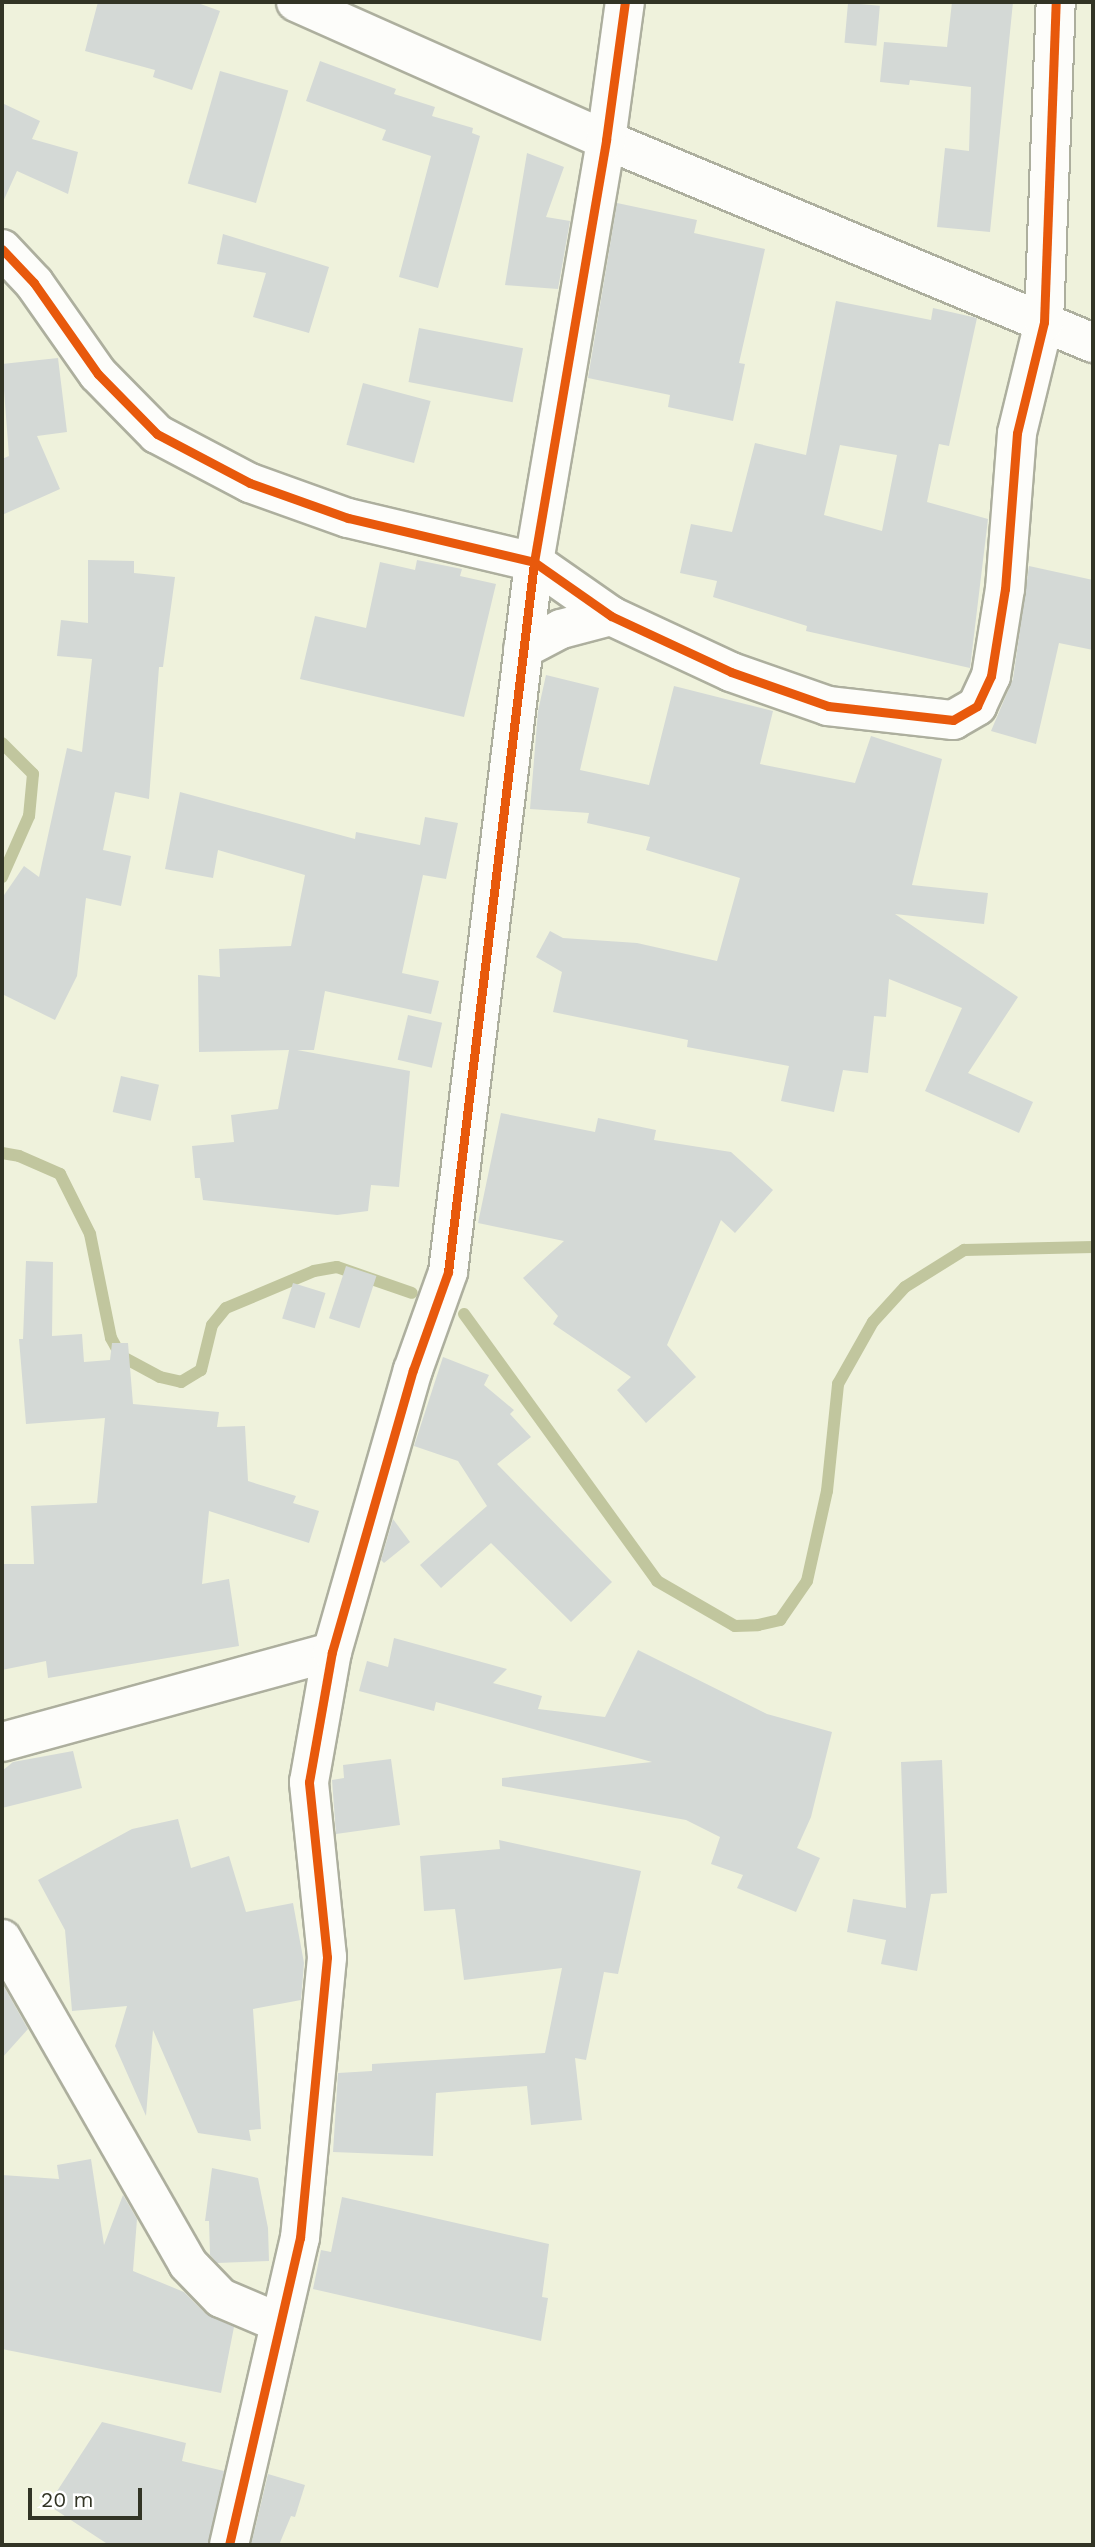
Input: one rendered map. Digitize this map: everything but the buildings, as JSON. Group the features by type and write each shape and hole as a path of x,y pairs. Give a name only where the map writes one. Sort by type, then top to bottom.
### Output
{"street":[{"path":"296,2 606,140 1093,343"},
{"path":"229,2545 300,2238 327,1957 309,1782 332,1651 413,1370 448,1272 534,562 606,140 625,2"},
{"path":"2,249 34,283 98,374 157,434 250,483 348,518 534,562 611,616 731,672 828,706 953,720 976,706 991,676 1005,589 1017,432 1044,322 1056,2"},
{"path":"523,649 561,629 611,616"},
{"path":"2,1742 332,1651"},
{"path":"2,1939 188,2264 221,2298 280,2323"}],"waterway":[{"path":"2,743 33,774 29,816 2,877"},
{"path":"2,1153 19,1156 60,1174 90,1234 111,1338 121,1356 160,1377 181,1382 201,1370 212,1325 226,1308 314,1271 337,1267 412,1293"},
{"path":"464,1314 657,1581 735,1626 758,1625 780,1620 807,1581 827,1491 838,1384 873,1322 905,1287 964,1250 1093,1247"}],"cycle path":[{"path":"229,2545 300,2238 327,1957 309,1782 332,1652 413,1370 448,1272 534,562 606,140 625,2"},
{"path":"2,249 34,283 98,374 157,434 250,483 348,518 534,562 611,616 731,672 828,706 953,720 977,706 991,676 1005,589 1017,433 1044,322 1056,2"}]}
